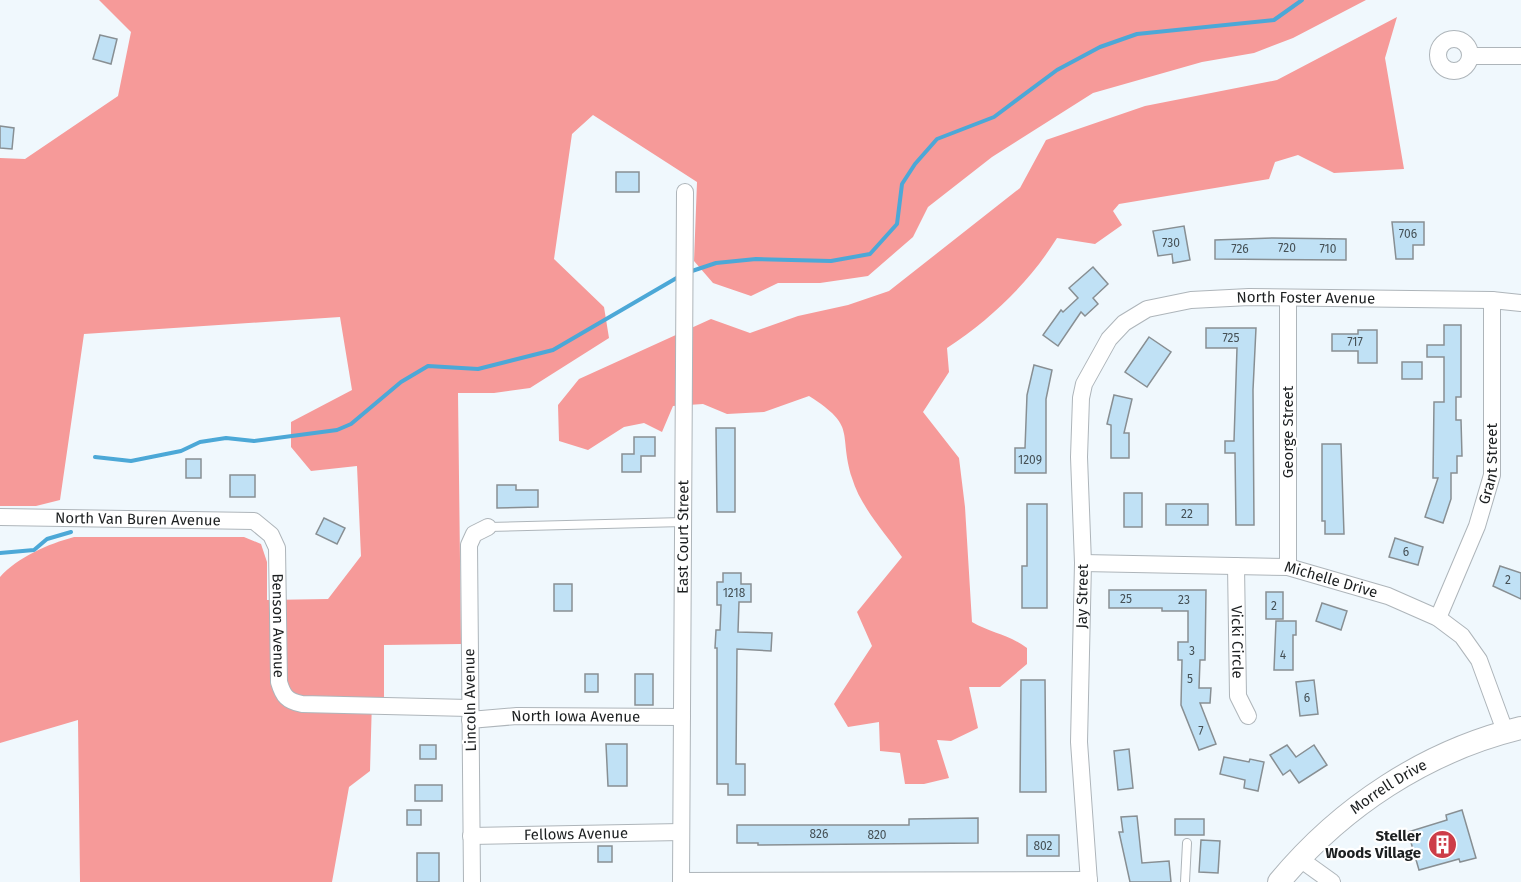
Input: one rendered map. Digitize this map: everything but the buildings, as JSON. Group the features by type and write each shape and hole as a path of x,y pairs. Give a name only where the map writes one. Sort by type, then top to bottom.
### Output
{"main road":[{"name":"Morrell Drive","path":"1279,882 1352,810 1403,775 1444,752 1513,730"}],"street":[{"path":"1471,56 1521,56"},
{"name":"East Court Street","path":"681,881 685,192"},
{"name":"North Foster Avenue","path":"1124,323 1147,309 1165,304 1226,298 1492,300 1521,303"},
{"name":"George Street","path":"1288,298 1288,567"},
{"name":"Grant Street","path":"1438,618 1477,526 1492,476 1492,300"},
{"name":"Jay Street","path":"1089,881 1079,742 1083,563 1079,457 1082,398 1084,384 1094,364 1109,339 1124,323"},
{"name":"North Van Buren Avenue","path":"0,517 254,521 271,535"},
{"name":"Lincoln Avenue","path":"472,882 469,545 474,534 488,528"},
{"name":"Benson Avenue","path":"271,535 277,548 279,561 279,682 283,694 291,702 302,704"},
{"name":"Michelle Drive","path":"1083,563 1288,567 1388,596 1438,618 1462,636 1479,660 1513,730"},
{"name":"Vicki Circle","path":"1236,566 1238,696 1248,716"},
{"name":"North Iowa Avenue","path":"302,704 517,716 682,717"},
{"name":"Fellows Avenue","path":"471,836 539,832 681,832"},
{"path":"1300,859 1332,882"},
{"path":"681,881 1089,881"}],"lane":[{"path":"488,528 683,522"},
{"path":"1185,882 1187,843"}],"shaded area":[{"path":"99,0 1366,0 1293,38 1254,53 1202,62 1093,93 992,157 928,207 913,237 868,276 820,283 778,283 751,296 713,283 694,261 697,182 593,115 572,134 554,259 604,307 609,338 530,388 494,393 458,393 461,644 384,645 384,698 372,700 370,771 349,787 332,882 80,882 78,720 0,743 0,577 16,563 34,552 74,537 244,537 261,544 267,562 267,600 328,599 361,556 357,466 311,471 291,447 291,422 352,390 340,317 84,334 60,500 36,506 0,506 0,158 25,159 118,96 131,32"},
{"path":"1397,17 1385,58 1404,169 1334,173 1298,155 1275,162 1269,179 1119,204 1113,211 1122,225 1095,244 1057,238 1034,270 1008,299 979,325 947,348 949,372 923,412 959,458 965,507 972,622 1027,648 1027,664 1000,687 969,687 978,728 951,741 937,740 949,778 924,784 905,784 900,753 880,751 879,722 848,727 834,704 872,646 857,612 902,557 861,499 848,463 844,431 834,415 809,396 764,412 727,414 703,404 673,406 662,432 644,423 624,427 588,450 559,441 558,405 579,379 711,319 750,333 798,316 848,305 889,291 1020,188 1046,140 1145,106 1277,80"}],"waterway":[{"path":"689,272 716,263 756,259 831,261 870,254 897,224 902,184 915,164 937,139 994,117 1057,70 1100,47 1137,34 1274,20 1302,0"},
{"path":"95,457 131,461 181,451 200,442 226,438 254,441 337,430 351,424 401,382 428,366 478,369 553,350 680,276"},
{"path":"0,553 34,550 47,539 71,532"}],"place":[{"name":"Steller Woods Village","path":"1442,845"}]}
